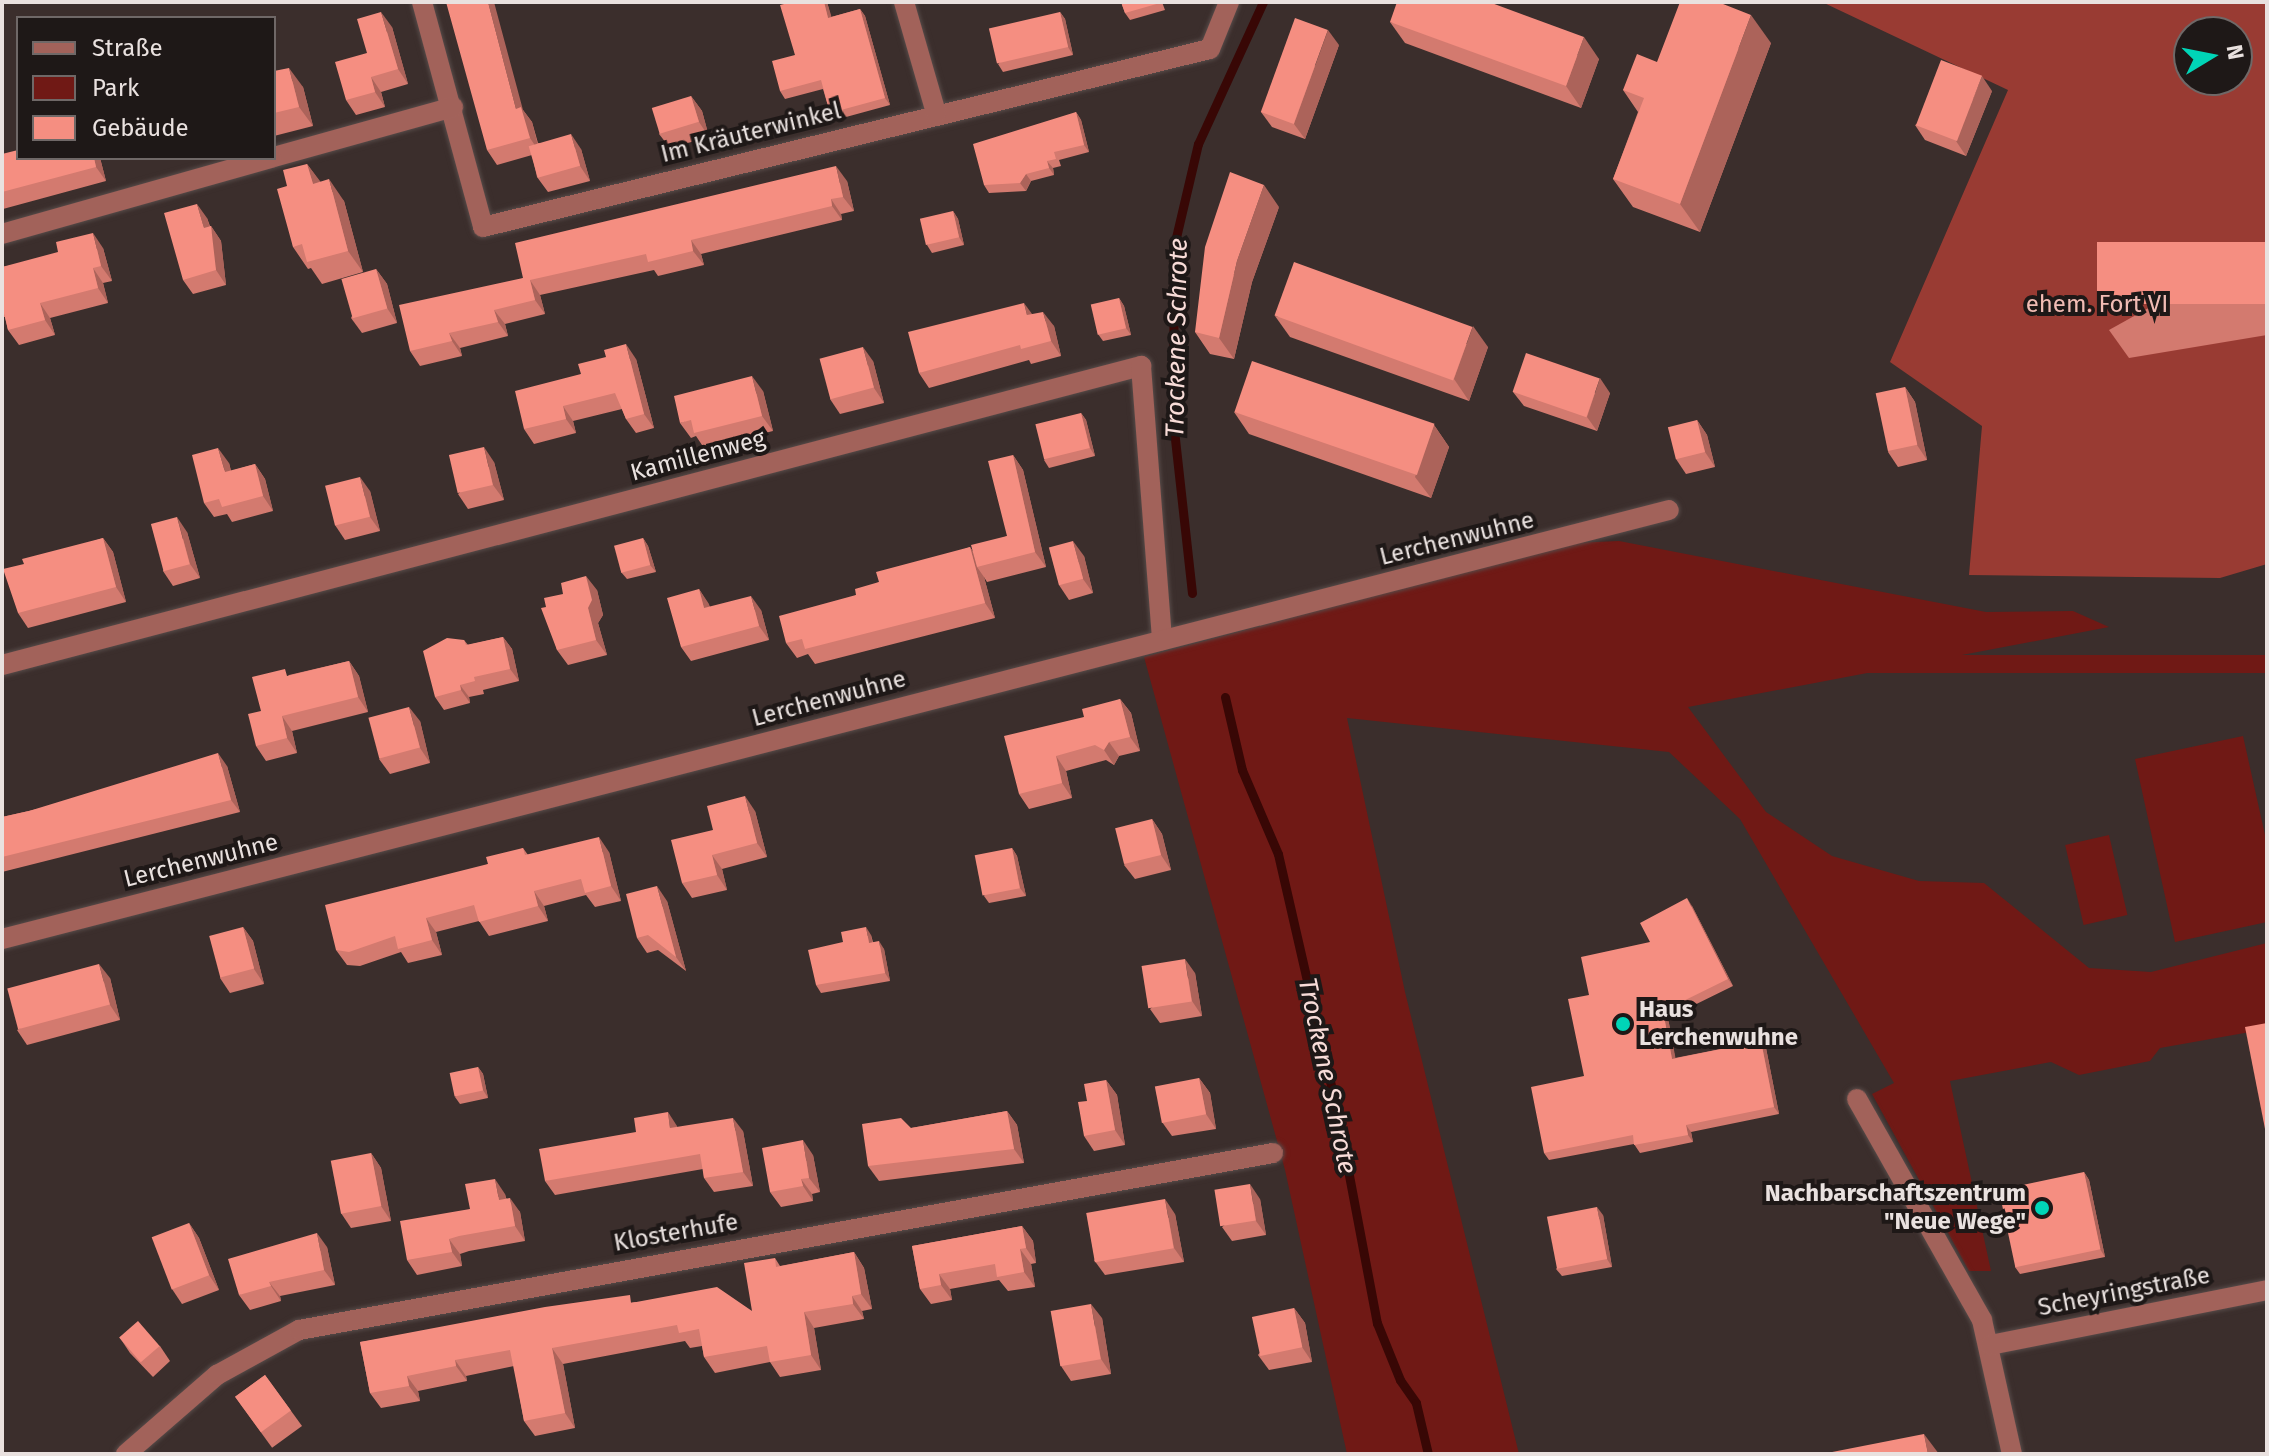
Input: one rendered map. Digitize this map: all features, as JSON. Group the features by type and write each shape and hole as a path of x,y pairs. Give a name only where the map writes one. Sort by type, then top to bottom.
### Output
{"street":[{"name":"Im Kräuterwinkel","path":"422,2 453,107 483,227 936,113 1210,49 1229,2"},
{"path":"904,2 936,113"},
{"path":"276,157 453,107"},
{"path":"2,234 266,160"},
{"name":"Kamillenweg","path":"2,665 1141,366 1162,640"},
{"name":"Lerchenwuhne","path":"2,939 1669,510"},
{"path":"1857,1099 1972,1300 1990,1345 2012,1454"},
{"name":"Klosterhufe","path":"126,1454 217,1375 299,1330 1273,1153"},
{"name":"Scheyringstraße","path":"1990,1345 2267,1290"}],"green space":[{"name":"ehem. Fort VI","path":"1822,2 2267,2 2267,564 2220,578 1969,575 1982,426 1890,362 2008,90"},
{"path":"1619,541 1986,612 2073,611 2109,627 1688,707 1766,812 1832,856 1919,881 1984,883 2089,968 2151,972 2267,943 2267,1029 2160,1048 2150,1061 2079,1075 2051,1062 1950,1081 1991,1271 1969,1271 1872,1094 1894,1083 1740,819 1669,752 1347,718 1405,992 1519,1454 1347,1454 1285,1170 1144,657 1572,543"},
{"path":"1808,655 2267,655 2267,673 1808,673"},
{"path":"2243,736 2267,844 2267,922 2175,942 2135,759"},
{"path":"2109,835 2127,915 2084,925 2065,845"}],"building":[{"path":"446,2 488,2 516,109 521,107 530,138 487,150"},
{"path":"824,2 828,18 860,9 885,98 830,113 821,80 780,91 772,61 795,55 780,5"},
{"path":"1121,2 1159,2 1160,3 1125,13"},
{"path":"1397,2 1489,2 1584,37 1566,86 1390,22"},
{"path":"1680,2 1718,2 1751,15 1680,204 1613,179 1644,98 1623,90 1637,54 1657,62"},
{"path":"381,12 398,69 371,77 375,92 346,100 335,62 367,53 357,19"},
{"path":"1060,12 1068,47 997,63 989,28"},
{"path":"1295,18 1328,30 1294,124 1261,112"},
{"path":"1941,60 1982,76 1957,141 1916,125"},
{"path":"289,68 299,107 276,113 276,71"},
{"path":"691,96 699,122 660,134 652,108"},
{"path":"1076,112 1084,145 1054,152 1056,159 1047,161 1049,168 1026,174 1020,183 984,185 973,144"},
{"path":"571,134 580,166 538,178 529,146"},
{"path":"16,150 16,160 94,160 96,167 2,192 2,154"},
{"path":"307,164 313,184 329,179 348,251 307,262 302,244 293,247 277,189 287,186 283,170"},
{"path":"836,166 843,197 831,199 832,206 691,240 693,251 648,262 646,254 530,280 535,300 494,310 498,322 449,333 452,341 410,351 399,305 523,278 515,243"},
{"path":"1230,172 1264,185 1237,261 1219,338 1195,332 1205,247"},
{"path":"197,204 204,228 211,226 216,270 183,280 164,213"},
{"path":"953,211 959,237 926,245 920,219"},
{"path":"93,233 101,266 93,268 98,288 40,303 45,320 8,330 2,305 2,267 58,252 56,242"},
{"path":"2097,242 2267,242 2267,304 2097,304"},
{"path":"1294,262 1473,327 1453,381 1275,316"},
{"path":"376,269 387,308 353,318 341,279"},
{"path":"1119,298 1126,328 1098,335 1091,305"},
{"path":"1024,303 1027,315 1043,312 1051,341 1021,349 1020,345 919,373 908,332"},
{"path":"626,344 644,414 626,419 615,393 563,406 566,419 524,429 515,391 581,374 578,364 606,357 604,350"},
{"path":"863,347 874,388 830,399 820,359"},
{"path":"1526,353 1600,378 1586,417 1513,392"},
{"path":"1252,361 1434,424 1417,475 1234,412"},
{"path":"752,376 762,416 694,433 691,420 680,423 674,396"},
{"path":"1905,387 1917,445 1888,451 1876,393"},
{"path":"1081,413 1090,448 1044,459 1035,424"},
{"path":"1697,420 1705,452 1676,459 1668,427"},
{"path":"484,447 493,485 458,493 449,455"},
{"path":"218,448 225,472 255,464 263,496 222,507 219,499 204,503 192,455"},
{"path":"1013,455 1035,552 977,567 971,545 1007,536 988,461"},
{"path":"360,477 370,517 335,525 325,486"},
{"path":"177,517 190,564 164,571 151,524"},
{"path":"103,538 116,587 18,613 3,569 24,564 22,559"},
{"path":"643,538 650,565 621,573 614,546"},
{"path":"1073,541 1083,579 1059,585 1049,547"},
{"path":"970,547 985,603 805,649 802,639 786,643 779,616 856,595 855,589 879,582 876,572"},
{"path":"586,576 592,600 588,608 596,640 557,650 541,608 546,607 544,598 563,594 561,583"},
{"path":"699,589 704,608 751,596 759,626 681,647 667,598"},
{"path":"503,637 510,669 474,677 475,681 460,685 461,690 435,697 423,651 447,638 464,640 466,645"},
{"path":"349,661 358,697 282,716 287,738 256,746 248,714 261,711 252,677 285,669 287,676"},
{"path":"1120,699 1130,737 1109,742 1104,750 1095,745 1056,756 1062,783 1019,794 1004,736 1084,717 1082,709"},
{"path":"409,707 420,748 379,758 368,718"},
{"path":"218,753 231,800 2,857 2,817"},
{"path":"745,796 757,843 712,855 717,875 682,883 671,840 713,830 707,806"},
{"path":"1152,819 1161,855 1124,864 1115,828"},
{"path":"599,837 611,886 585,893 581,879 534,891 538,906 479,922 474,905 426,918 432,940 398,949 395,936 349,952 336,950 325,905 488,864 486,857 523,848 525,855"},
{"path":"1012,848 1020,888 983,895 975,855"},
{"path":"657,886 676,957 648,935 637,938 626,894"},
{"name":"Haus Lerchenwuhne","path":"1687,898 1728,979 1663,1011 1672,1059 1761,1041 1774,1107 1686,1125 1688,1135 1634,1145 1633,1135 1544,1153 1531,1087 1584,1076 1568,999 1589,995 1581,957 1650,942 1640,923"},
{"path":"243,927 254,969 220,978 209,936"},
{"path":"866,927 869,943 879,941 885,973 816,985 808,950 843,942 841,932"},
{"path":"1185,959 1192,1001 1148,1008 1142,966"},
{"path":"99,964 110,1005 18,1029 7,989"},
{"path":"2267,1023 2267,1139 2245,1027"},
{"path":"478,1067 483,1090 455,1097 450,1073"},
{"path":"1199,1078 1206,1114 1162,1123 1155,1087"},
{"path":"1106,1080 1115,1130 1084,1136 1078,1102 1087,1101 1084,1084"},
{"path":"1007,1111 1014,1149 868,1166 862,1124 901,1118 911,1128"},
{"path":"668,1112 670,1128 733,1118 743,1172 704,1178 700,1154 545,1181 539,1149 636,1132 634,1118"},
{"path":"803,1140 809,1178 801,1179 803,1186 770,1192 762,1148"},
{"path":"371,1153 381,1206 341,1214 331,1161"},
{"path":"2084,1172 2100,1249 2015,1267 1999,1190"},
{"path":"495,1179 499,1200 510,1198 515,1226 449,1239 452,1252 407,1260 400,1221 470,1209 465,1184"},
{"path":"1250,1184 1256,1221 1220,1226 1214,1190"},
{"path":"1165,1199 1174,1248 1095,1262 1086,1213"},
{"path":"1597,1207 1607,1259 1557,1269 1547,1217"},
{"path":"189,1223 209,1275 172,1290 152,1237"},
{"path":"1022,1226 1026,1248 1020,1249 1024,1272 997,1277 995,1264 939,1274 941,1285 920,1289 912,1246"},
{"path":"317,1233 324,1270 269,1282 271,1286 239,1295 228,1259"},
{"path":"854,1252 861,1294 852,1296 853,1304 804,1312 811,1355 770,1362 767,1346 704,1357 699,1329 679,1333 677,1325 552,1348 565,1413 524,1421 510,1350 455,1360 456,1366 407,1376 409,1386 370,1393 360,1342 545,1307 630,1295 631,1303 717,1287 752,1311 744,1263 775,1258 776,1267"},
{"path":"1091,1304 1101,1359 1060,1366 1051,1311"},
{"path":"1294,1308 1302,1347 1260,1356 1252,1317"},
{"path":"138,1321 160,1346 141,1362 119,1337"},
{"path":"265,1375 291,1411 261,1432 235,1397"},
{"path":"1924,1434 1928,1454 1822,1454"}],"waterway":[{"name":"Trockene Schrote","path":"1192,593 1173,421 1174,246 1198,144 1263,2"},
{"name":"Trockene Schrote","path":"1225,697 1242,770 1278,854 1338,1117 1377,1323 1400,1380 1416,1403 1428,1454"}],"place":[{"name":"Haus Lerchenwuhne","path":"1623,1024"},
{"name":"Nachbarschaftszentrum \"Neue Wege\"","path":"2042,1208"}]}
